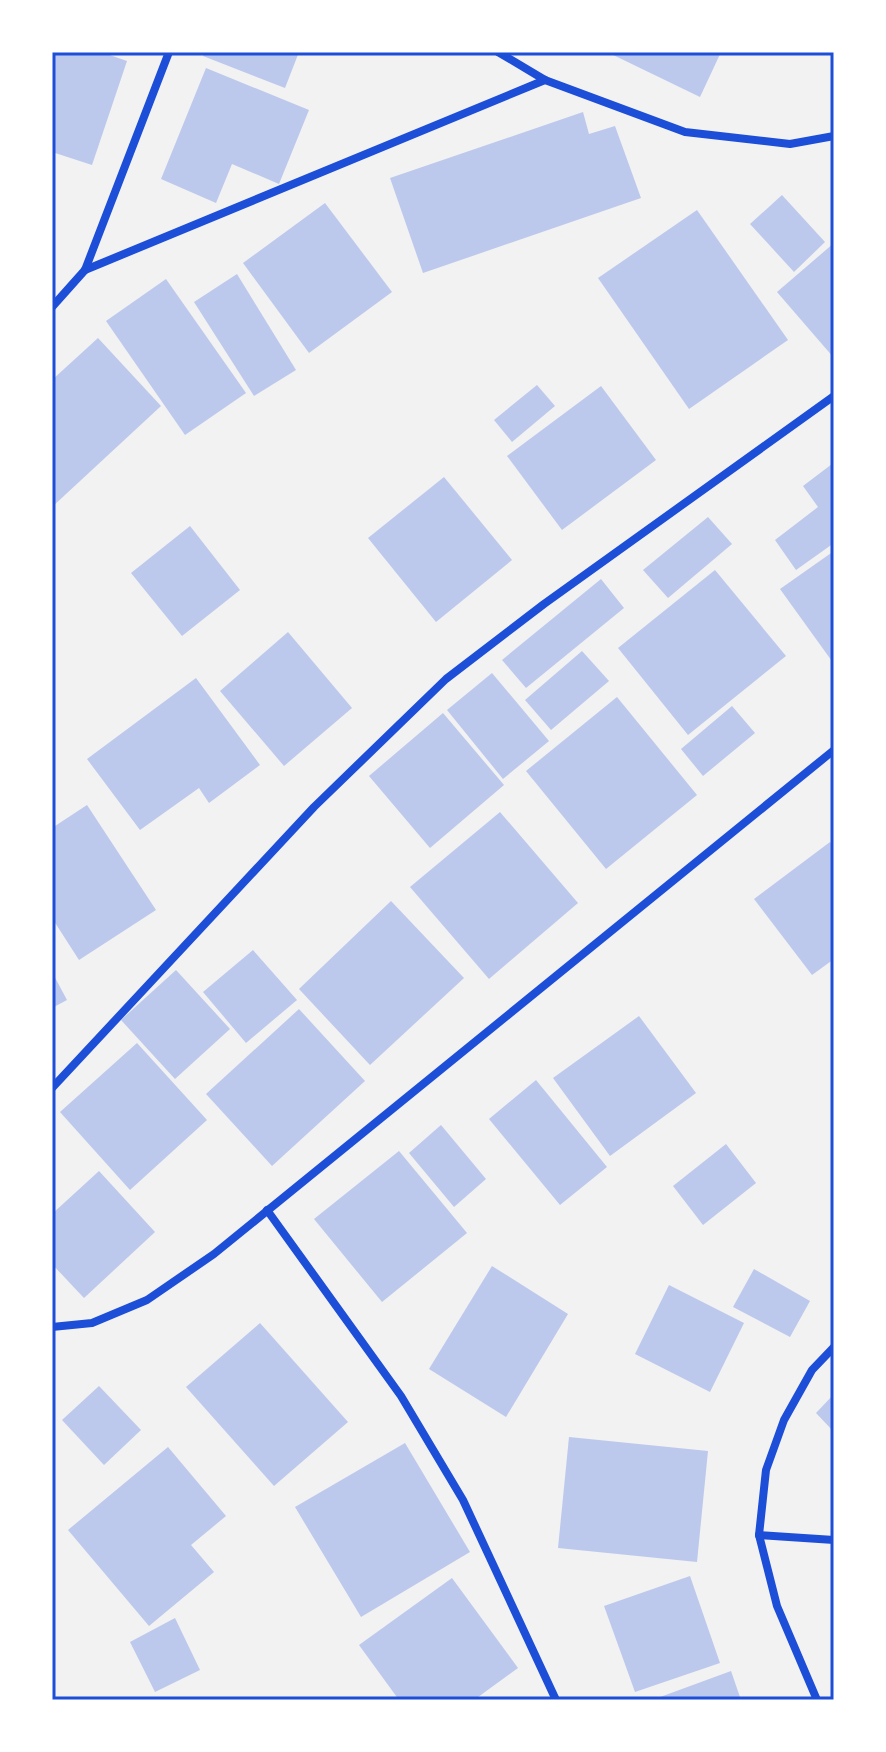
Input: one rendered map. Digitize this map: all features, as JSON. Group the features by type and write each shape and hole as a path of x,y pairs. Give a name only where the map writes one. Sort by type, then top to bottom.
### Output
{"street":[{"path":"52,307 85,270 169,52"},
{"path":"498,52 545,80 685,132 790,144 834,136"},
{"path":"85,270 545,80"},
{"path":"52,1088 314,807 446,679 544,604 834,396"},
{"path":"52,1327 92,1323 147,1300 214,1254 834,750"},
{"path":"267,1210 401,1396 463,1500 556,1700"},
{"path":"817,1700 777,1606 759,1535 766,1470 784,1420 812,1370 834,1347"},
{"path":"759,1535 834,1540"}],"building":[{"path":"52,52 101,52 127,61 92,165 52,152"},
{"path":"205,52 299,52 285,88 203,56"},
{"path":"607,52 721,52 700,97"},
{"path":"206,68 309,110 279,184 232,164 216,203 161,179"},
{"path":"583,112 589,134 615,126 641,198 423,273 390,178"},
{"path":"782,195 825,242 794,272 750,224"},
{"path":"325,203 392,292 309,353 243,263"},
{"path":"697,210 788,340 689,409 598,278"},
{"path":"834,243 834,358 777,292"},
{"path":"237,274 296,370 254,396 194,302"},
{"path":"166,279 246,393 185,435 106,321"},
{"path":"98,338 161,406 52,507 52,380"},
{"path":"537,385 555,406 512,442 494,420"},
{"path":"601,386 656,460 562,530 507,456"},
{"path":"832,464 834,543 796,570 775,540 818,507 803,486"},
{"path":"444,477 512,560 436,622 368,538"},
{"path":"708,517 732,544 668,598 643,570"},
{"path":"190,526 240,590 182,636 131,573"},
{"path":"834,551 834,664 780,589"},
{"path":"715,570 786,656 688,735 618,648"},
{"path":"601,579 624,608 526,688 502,660"},
{"path":"288,632 352,708 284,766 220,691"},
{"path":"582,651 609,681 551,730 525,700"},
{"path":"492,673 549,741 503,779 447,710"},
{"path":"196,678 260,765 209,803 199,788 140,830 87,759"},
{"path":"617,697 697,795 606,869 526,771"},
{"path":"732,706 755,733 703,776 681,749"},
{"path":"443,713 504,785 430,848 369,776"},
{"path":"87,805 156,910 79,960 52,918 52,828"},
{"path":"500,812 578,903 489,979 410,887"},
{"path":"830,842 834,847 834,959 812,975 754,899"},
{"path":"391,901 464,978 370,1065 299,989"},
{"path":"253,950 297,1000 246,1043 203,992"},
{"path":"176,970 230,1029 175,1079 121,1020"},
{"path":"52,972 67,1000 52,1008"},
{"path":"299,1009 365,1081 272,1166 206,1094"},
{"path":"639,1016 696,1093 610,1156 553,1078"},
{"path":"137,1043 207,1120 130,1190 60,1112"},
{"path":"536,1080 607,1167 560,1205 489,1119"},
{"path":"441,1125 486,1179 454,1207 409,1153"},
{"path":"726,1144 756,1183 703,1225 673,1186"},
{"path":"399,1151 467,1233 382,1302 314,1219"},
{"path":"99,1171 155,1232 84,1298 52,1264 52,1214"},
{"path":"492,1266 568,1314 506,1417 429,1369"},
{"path":"754,1269 810,1301 790,1337 733,1307"},
{"path":"669,1285 744,1323 710,1392 635,1354"},
{"path":"260,1323 348,1422 274,1486 186,1387"},
{"path":"99,1386 141,1430 104,1465 62,1420"},
{"path":"834,1394 834,1432 816,1413"},
{"path":"569,1437 708,1451 697,1562 558,1548"},
{"path":"405,1443 470,1552 361,1617 295,1507"},
{"path":"168,1447 226,1516 191,1545 214,1572 149,1626 68,1530"},
{"path":"690,1576 720,1663 635,1692 604,1606"},
{"path":"452,1578 518,1668 474,1700 399,1700 359,1645"},
{"path":"175,1618 200,1670 155,1692 130,1642"},
{"path":"731,1671 741,1700 652,1700"}]}
